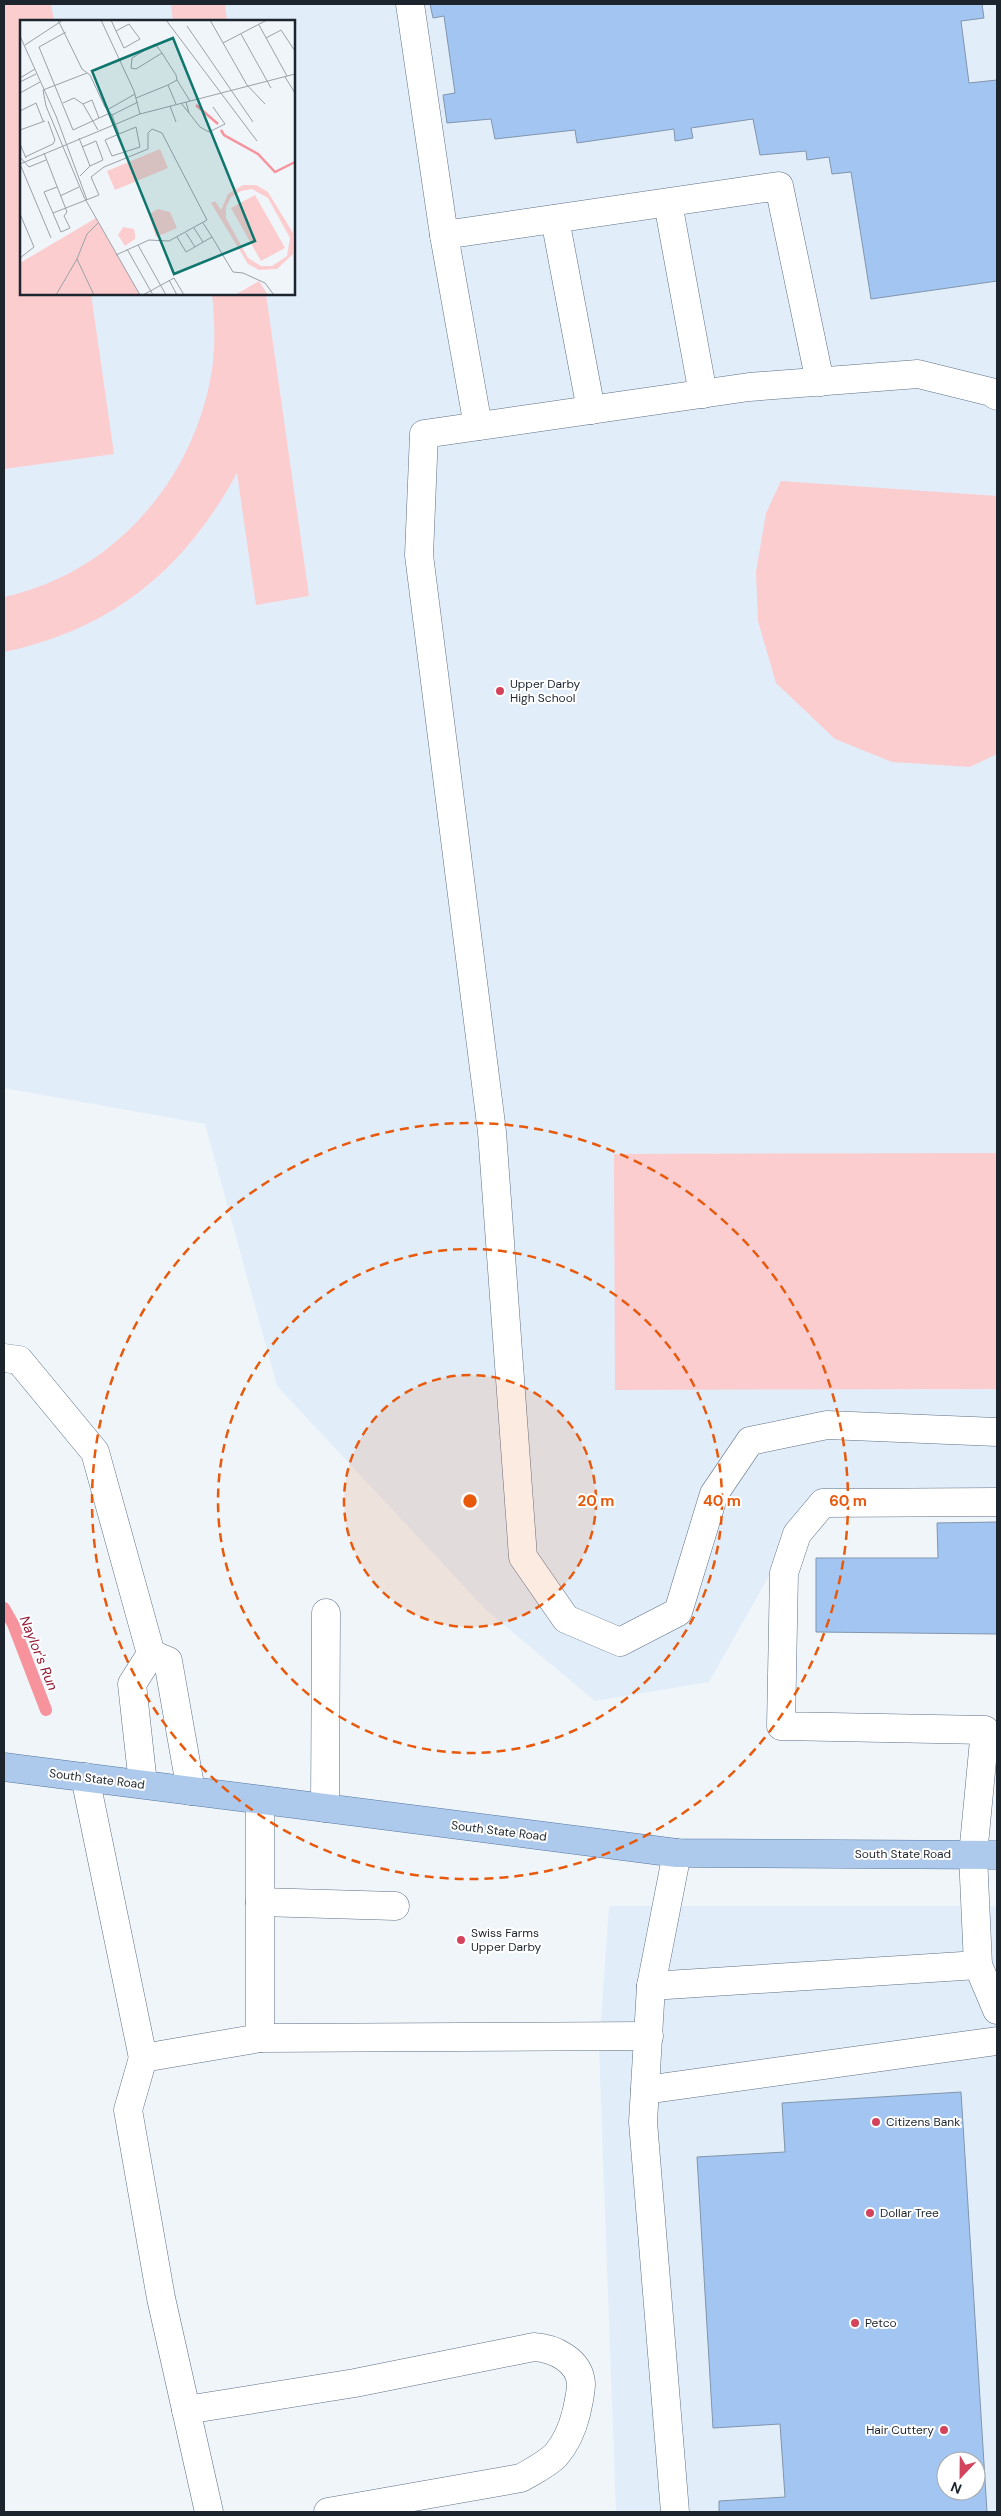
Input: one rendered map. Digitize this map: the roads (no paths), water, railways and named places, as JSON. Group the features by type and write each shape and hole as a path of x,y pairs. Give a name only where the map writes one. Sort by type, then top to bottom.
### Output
{"main road":[{"name":"South State Road","path":"4,1767 677,1853 985,1855"}],"lane":[{"path":"410,4 444,235 478,426"},
{"path":"444,235 779,186 820,382"},
{"path":"668,203 703,394"},
{"path":"555,219 591,410"},
{"path":"997,396 991,392 918,374 749,387 424,434 419,555 492,1132 523,1557 566,1619 620,1642 678,1612 714,1494 750,1441 827,1425 997,1432"},
{"path":"4,1358 19,1360 95,1452 151,1654 132,1684 143,1784"},
{"path":"994,1996 978,1965 991,1730 780,1726 784,1573 797,1534 823,1503 997,1502"},
{"path":"325,1808 326,1613"},
{"path":"151,1654 168,1661 191,1791"},
{"path":"85,1777 143,2058 128,2110 161,2298 210,2512"},
{"path":"260,1800 260,2038"},
{"path":"675,2512 643,2122 651,1986 677,1853"},
{"path":"260,1902 395,1906"},
{"path":"651,1986 978,1965"},
{"path":"143,2058 260,2038 649,2036"},
{"path":"645,2090 997,2041"},
{"path":"186,2410 355,2383 534,2347 560,2352 575,2368 581,2382 570,2435 556,2455 544,2465 521,2478 328,2512"}],"waterway":[{"name":"Naylor's Run","path":"4,1608 13,1624 46,1710"}],"place":[{"name":"Upper Darby High School","path":"500,691"},
{"name":"Swiss Farms Upper Darby","path":"461,1940"},
{"name":"Citizens Bank","path":"876,2122"},
{"name":"Dollar Tree","path":"870,2213"},
{"name":"Petco","path":"855,2323"},
{"name":"Hair Cuttery","path":"944,2430"}]}
